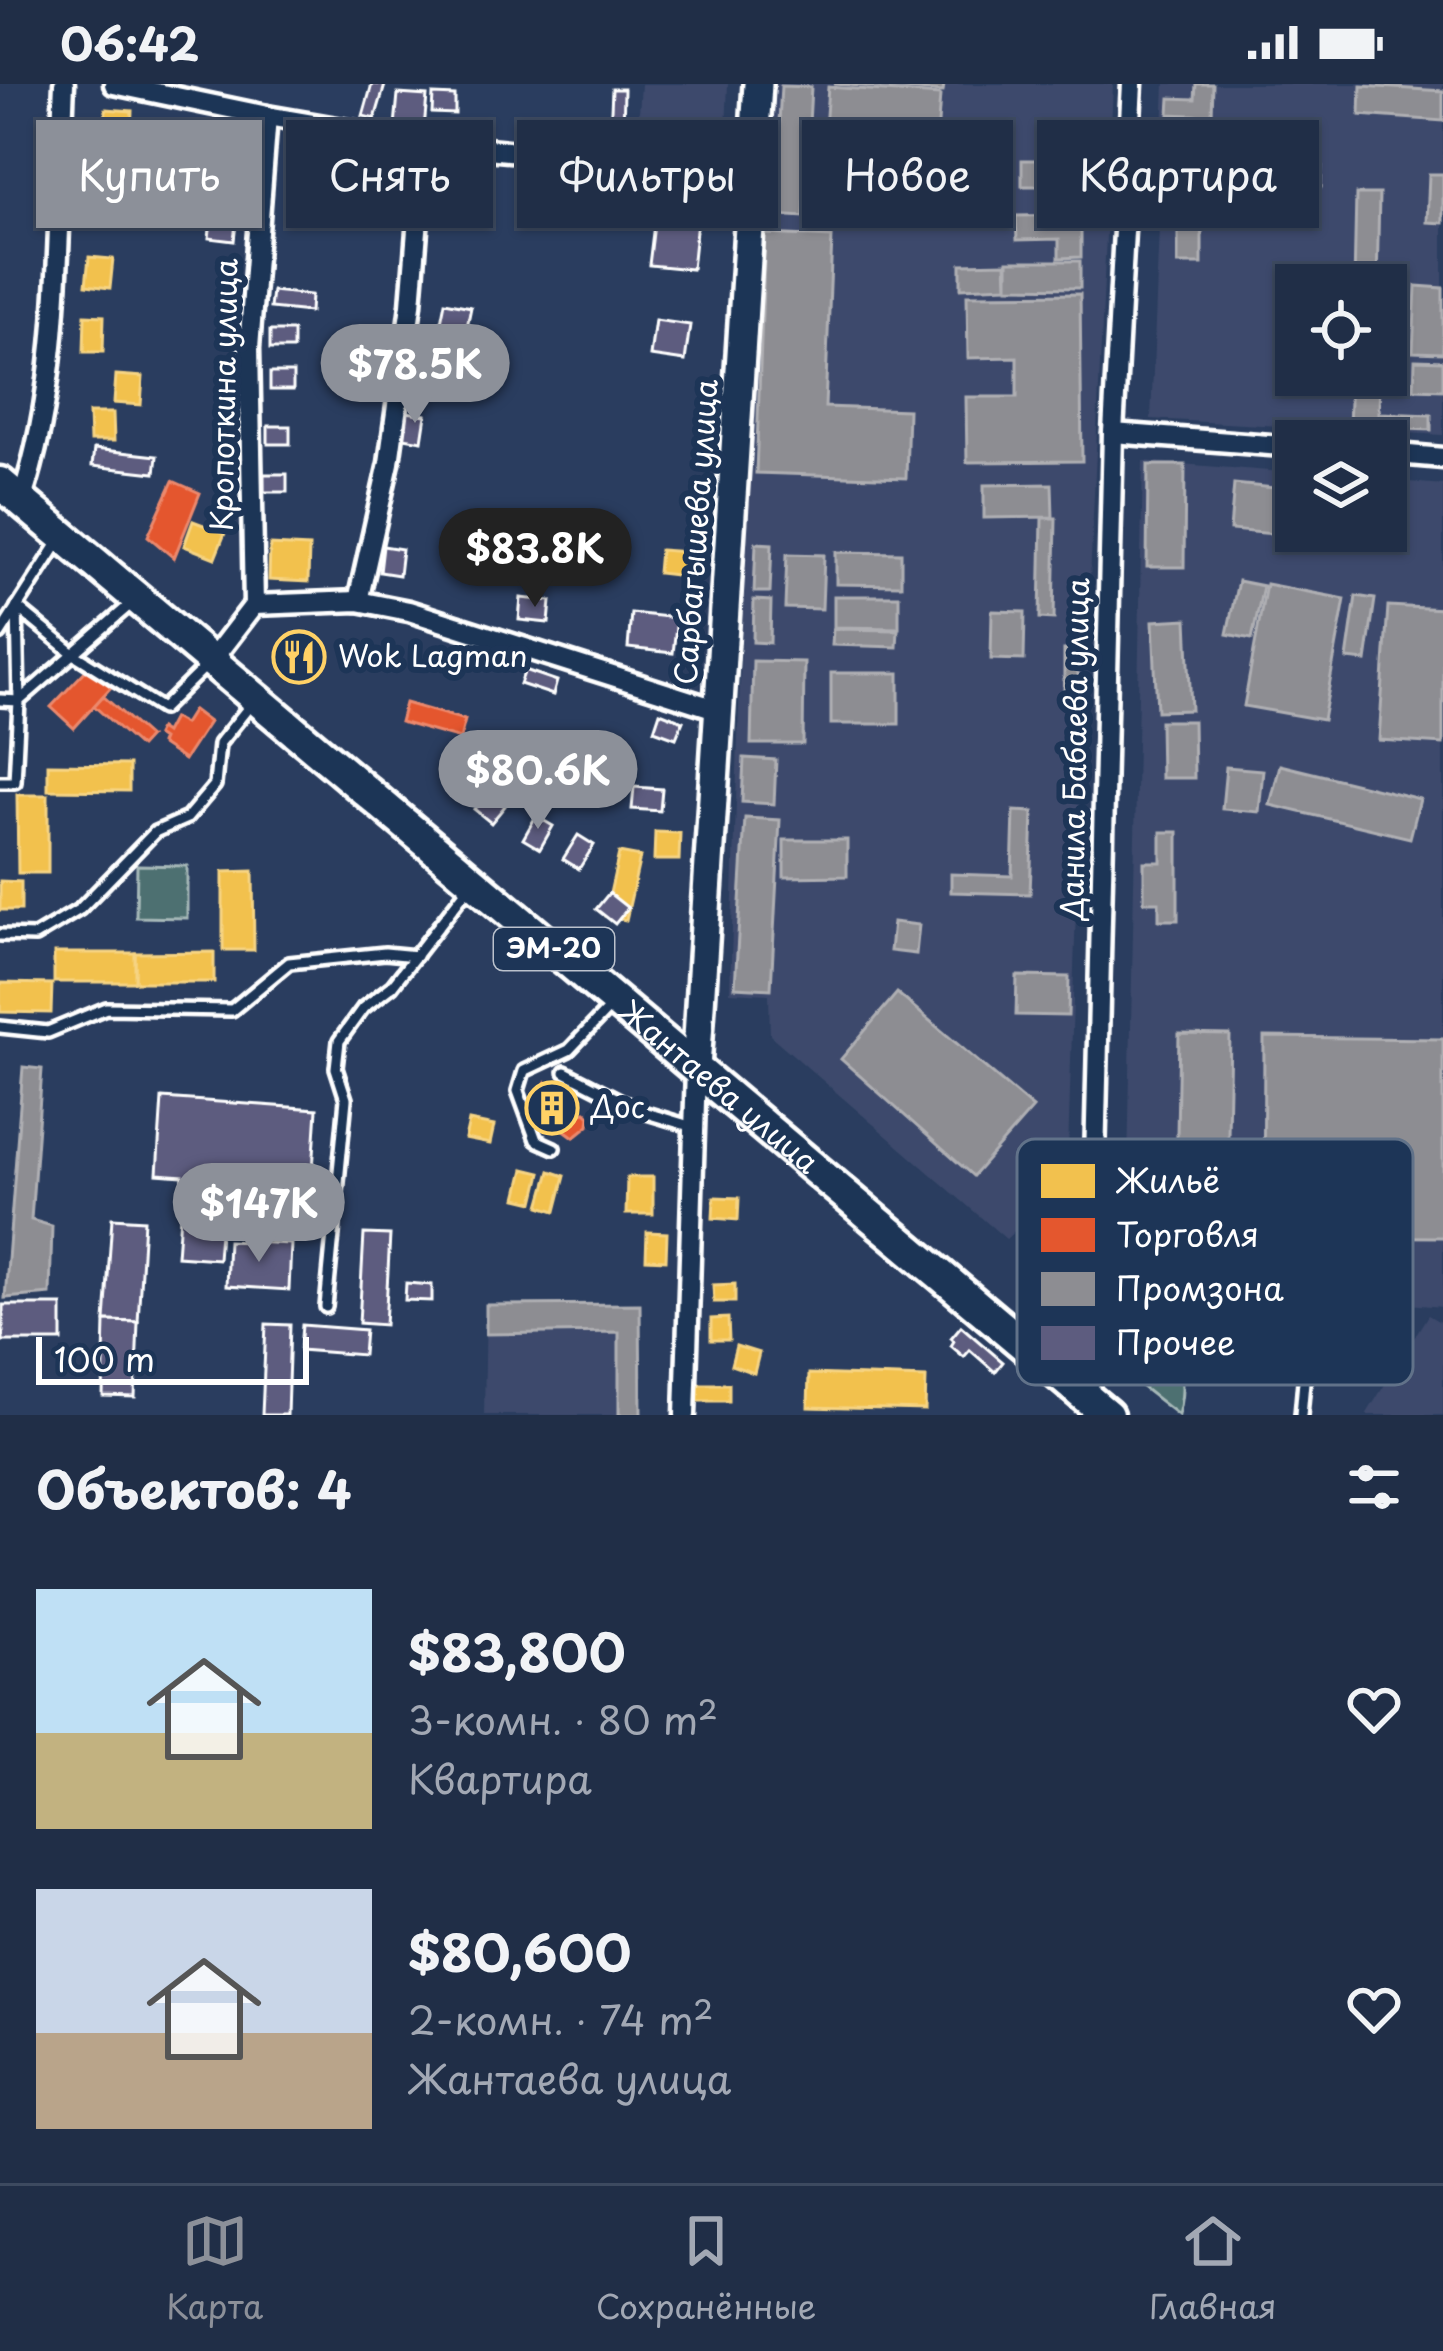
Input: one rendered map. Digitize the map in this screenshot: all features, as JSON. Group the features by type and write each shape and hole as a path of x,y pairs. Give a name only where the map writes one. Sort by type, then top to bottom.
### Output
{"main road":[{"name":"Жантаева улица","path":"11,492 1017,1343"},
{"name":"Жантаева улица","path":"1067,1385 1096,1410"}],"street":[{"path":"11,492 36,458 48,398 64,84"},
{"path":"115,84 290,120"},
{"name":"Сарбагышева улица","path":"756,120 758,84"},
{"name":"Данила Бабаева улица","path":"1098,1139 1113,433 1132,84"},
{"name":"Кропоткина улица","path":"254,604 249,348 267,116"},
{"path":"358,601 389,463 417,228"},
{"name":"Сарбагышева улица","path":"685,1415 696,1069 749,228"},
{"path":"1113,433 1275,445"},
{"path":"1407,455 1443,458"},
{"path":"211,661 254,604 358,601 409,611 719,710"}],"lane":[{"path":"0,634 63,536"},
{"path":"0,700 19,700 137,598"},
{"path":"16,608 74,654 162,709 211,661"},
{"path":"0,782 16,782 16,608"},
{"path":"0,935 35,936 80,909 155,832 187,818 215,785 219,745 256,698"},
{"path":"326,1307 346,1099 336,1068 340,1041 363,1008 392,986 473,881"},
{"path":"0,1027 48,1031 106,1009 232,1010 290,963 385,953 416,956"},
{"path":"554,1148 536,1140 518,1091 524,1071 569,1050 615,1000"},
{"path":"566,1072 644,1112 694,1127"},
{"path":"1300,1415 1303,1385"}],"shaded area":[{"path":"641,84 728,84 726,120 639,120"},
{"path":"768,84 1113,84 1111,120 1037,120 1037,228 1106,228 1068,1139 1017,1139 1017,1229 1006,1239 770,1035 769,994 730,992 749,393 759,228 778,228 778,120 766,120"},
{"path":"1165,84 1443,84 1443,435 1407,433 1407,420 1275,420 1275,426 1151,419 1159,228 1319,228 1319,120 1163,120"},
{"path":"1143,461 1275,471 1275,552 1407,552 1407,482 1443,485 1443,1307 1413,1304 1413,1139 1129,1139"},
{"path":"640,1304 641,1415 484,1415 486,1305"},
{"path":"1428,1315 1443,1324 1443,1415 1366,1415 1385,1385 1413,1385 1413,1339"}],"green space":[{"path":"137,865 187,866 187,918 136,917"},
{"path":"1139,1385 1182,1385 1178,1415"}],"building: Жильё":[{"path":"106,109 132,111 132,120 106,120"},
{"path":"89,257 113,259 110,288 86,285"},
{"path":"85,315 104,316 103,352 84,352"},
{"path":"116,375 143,377 141,405 114,403"},
{"path":"89,413 113,413 114,441 90,441"},
{"path":"193,521 225,533 215,558 184,546"},
{"path":"270,545 309,547 308,582 269,580"},
{"path":"660,550 687,552 685,576 658,573"},
{"path":"48,764 129,765 129,791 48,790"},
{"path":"17,795 48,795 48,873 18,873"},
{"path":"655,832 680,833 679,860 654,860"},
{"path":"619,853 640,857 626,920 605,916"},
{"path":"253,871 254,950 223,950 223,872"},
{"path":"0,881 21,882 21,910 0,910"},
{"path":"214,952 214,982 135,982 135,953"},
{"path":"54,953 135,953 135,982 54,982"},
{"path":"0,983 52,984 51,1013 0,1012"},
{"path":"469,1121 494,1126 490,1144 465,1139"},
{"path":"524,1169 541,1173 534,1202 517,1198"},
{"path":"550,1171 565,1176 556,1211 540,1206"},
{"path":"627,1177 653,1177 653,1214 626,1214"},
{"path":"714,1197 739,1198 738,1220 713,1218"},
{"path":"647,1232 667,1233 666,1260 646,1259"},
{"path":"735,1284 735,1302 714,1302 713,1285"},
{"path":"728,1318 729,1340 711,1340 711,1319"},
{"path":"736,1346 759,1353 754,1373 731,1365"},
{"path":"809,1374 926,1378 925,1410 808,1407"},
{"path":"698,1384 729,1384 729,1401 698,1401"}],"building: Торговля":[{"path":"173,481 200,493 174,558 148,536"},
{"path":"291,634 322,660 310,674 280,648"},
{"path":"89,667 111,687 74,728 51,707"},
{"path":"103,696 149,737 140,747 94,706"},
{"path":"405,703 465,720 460,739 400,722"},
{"path":"193,710 209,722 184,760 160,744 162,739 156,735 159,729 165,733 173,718 184,724"},
{"name":"Дос","path":"546,1082 552,1094 576,1114 590,1116 589,1125 574,1137 529,1104"}],"building: Промзона":[{"path":"834,84 944,84 943,92"},
{"path":"1196,84 1213,84 1212,116 1169,114 1170,98 1195,99"},
{"path":"781,86 811,87 809,120 802,120 802,217 778,215"},
{"path":"1361,86 1443,91 1443,121 1360,115"},
{"path":"828,87 940,95 938,120 826,120"},
{"path":"1022,160 1037,160 1037,186 1022,186"},
{"path":"1429,174 1443,174 1443,223 1427,222"},
{"path":"1356,194 1379,194 1377,264 1354,264"},
{"path":"1016,216 1037,216 1037,228 1081,228 1081,257 1059,258 1059,239 1017,240"},
{"path":"1178,228 1202,228 1202,264 1178,264"},
{"path":"765,234 832,237 825,407 908,410 906,478 756,473"},
{"path":"1008,261 1080,261 1080,288 1008,287"},
{"path":"1006,263 1007,286 961,288 961,264"},
{"path":"1416,286 1443,288 1443,353 1413,352"},
{"path":"1080,294 1082,461 967,462 966,397 1017,397 1017,357 968,358 967,295"},
{"path":"1415,360 1443,361 1443,390 1414,389"},
{"path":"1350,396 1379,396 1379,413 1431,415 1431,430 1407,429 1407,420 1349,420"},
{"path":"1148,465 1185,465 1184,567 1147,567"},
{"path":"1052,484 1053,517 984,518 984,485"},
{"path":"1234,484 1275,488 1275,534 1230,530"},
{"path":"1042,518 1056,518 1054,619 1040,618"},
{"path":"756,543 772,544 770,592 754,592"},
{"path":"836,552 901,553 901,585 836,584"},
{"path":"787,554 824,555 822,609 785,608"},
{"path":"1238,581 1263,586 1252,639 1227,634"},
{"path":"1266,584 1345,599 1323,720 1244,706"},
{"path":"834,596 899,596 899,628 834,627"},
{"path":"1356,596 1375,599 1366,661 1347,659"},
{"path":"754,600 771,601 770,643 753,642"},
{"path":"1388,606 1443,609 1443,744 1379,740"},
{"path":"992,611 1025,612 1024,660 991,659"},
{"path":"1187,619 1191,710 1157,711 1153,621"},
{"path":"833,629 898,630 897,647 832,645"},
{"path":"1064,650 1078,650 1078,702 1064,702"},
{"path":"753,661 804,662 803,744 751,744"},
{"path":"831,673 899,673 899,724 831,724"},
{"path":"1160,721 1193,721 1194,778 1161,778"},
{"path":"744,758 776,760 774,804 742,802"},
{"path":"1280,765 1420,799 1410,838 1270,805"},
{"path":"1226,767 1263,770 1259,812 1222,809"},
{"path":"1014,811 1033,812 1030,894 951,892 951,874 1012,876"},
{"path":"745,818 780,820 771,989 735,987"},
{"path":"1161,832 1178,832 1178,920 1159,920 1159,902 1144,902 1144,862 1161,862"},
{"path":"784,840 847,840 847,876 784,877"},
{"path":"893,922 919,925 916,954 890,951"},
{"path":"1017,976 1069,977 1068,1016 1016,1015"},
{"path":"897,993 1033,1108 973,1176 841,1059"},
{"path":"1179,1034 1230,1035 1228,1139 1177,1139"},
{"path":"1264,1037 1443,1039 1443,1237 1413,1237 1413,1139 1263,1139"},
{"path":"23,1067 42,1069 31,1220 52,1226 50,1294 5,1298"},
{"path":"640,1304 641,1415 619,1415 619,1332 486,1334 486,1305"}],"building: Прочее":[{"path":"372,84 385,85 375,119 363,116"},
{"path":"612,89 624,89 623,120 611,120"},
{"path":"398,94 427,96 425,120 396,120"},
{"path":"433,95 455,96 455,114 432,113"},
{"path":"210,228 235,228 234,241 209,238"},
{"path":"654,228 696,228 692,269 649,265"},
{"path":"272,291 311,295 310,312 270,308"},
{"path":"445,302 471,307 466,332 440,327"},
{"path":"655,320 690,325 685,361 650,356"},
{"path":"270,331 293,331 293,349 270,349"},
{"path":"270,373 293,373 293,390 270,390"},
{"path":"407,412 426,415 422,441 404,438"},
{"path":"268,426 290,426 290,444 268,444"},
{"path":"94,449 157,456 155,473 92,466"},
{"path":"264,474 287,474 287,492 264,492"},
{"path":"383,546 402,549 399,575 380,572"},
{"path":"521,598 551,601 549,623 519,620"},
{"path":"631,613 677,618 673,653 628,648"},
{"path":"525,670 557,681 553,695 520,684"},
{"path":"660,712 683,721 676,738 654,730"},
{"path":"634,787 662,789 660,811 632,809"},
{"path":"488,792 505,806 491,823 474,809"},
{"path":"536,816 553,826 540,849 523,839"},
{"path":"578,835 594,845 579,869 563,859"},
{"path":"609,893 628,908 615,924 596,909"},
{"path":"162,1098 317,1109 312,1185 224,1179 218,1259 177,1256 183,1176 157,1174"},
{"path":"112,1218 144,1220 138,1322 105,1321"},
{"path":"364,1234 390,1235 385,1325 359,1323"},
{"path":"228,1241 291,1244 289,1290 226,1286"},
{"path":"406,1283 432,1285 432,1301 405,1300"},
{"path":"3,1305 62,1305 62,1341 3,1341"},
{"path":"105,1321 138,1322 135,1397 103,1396"},
{"path":"266,1324 290,1325 287,1415 262,1415"},
{"path":"302,1325 365,1330 363,1355 300,1350"},
{"path":"961,1326 1003,1362 995,1372 970,1350 964,1357 951,1346"}],"place":[{"name":"Wok Lagman","path":"299,657"},
{"name":"Дос","path":"552,1108"}]}
